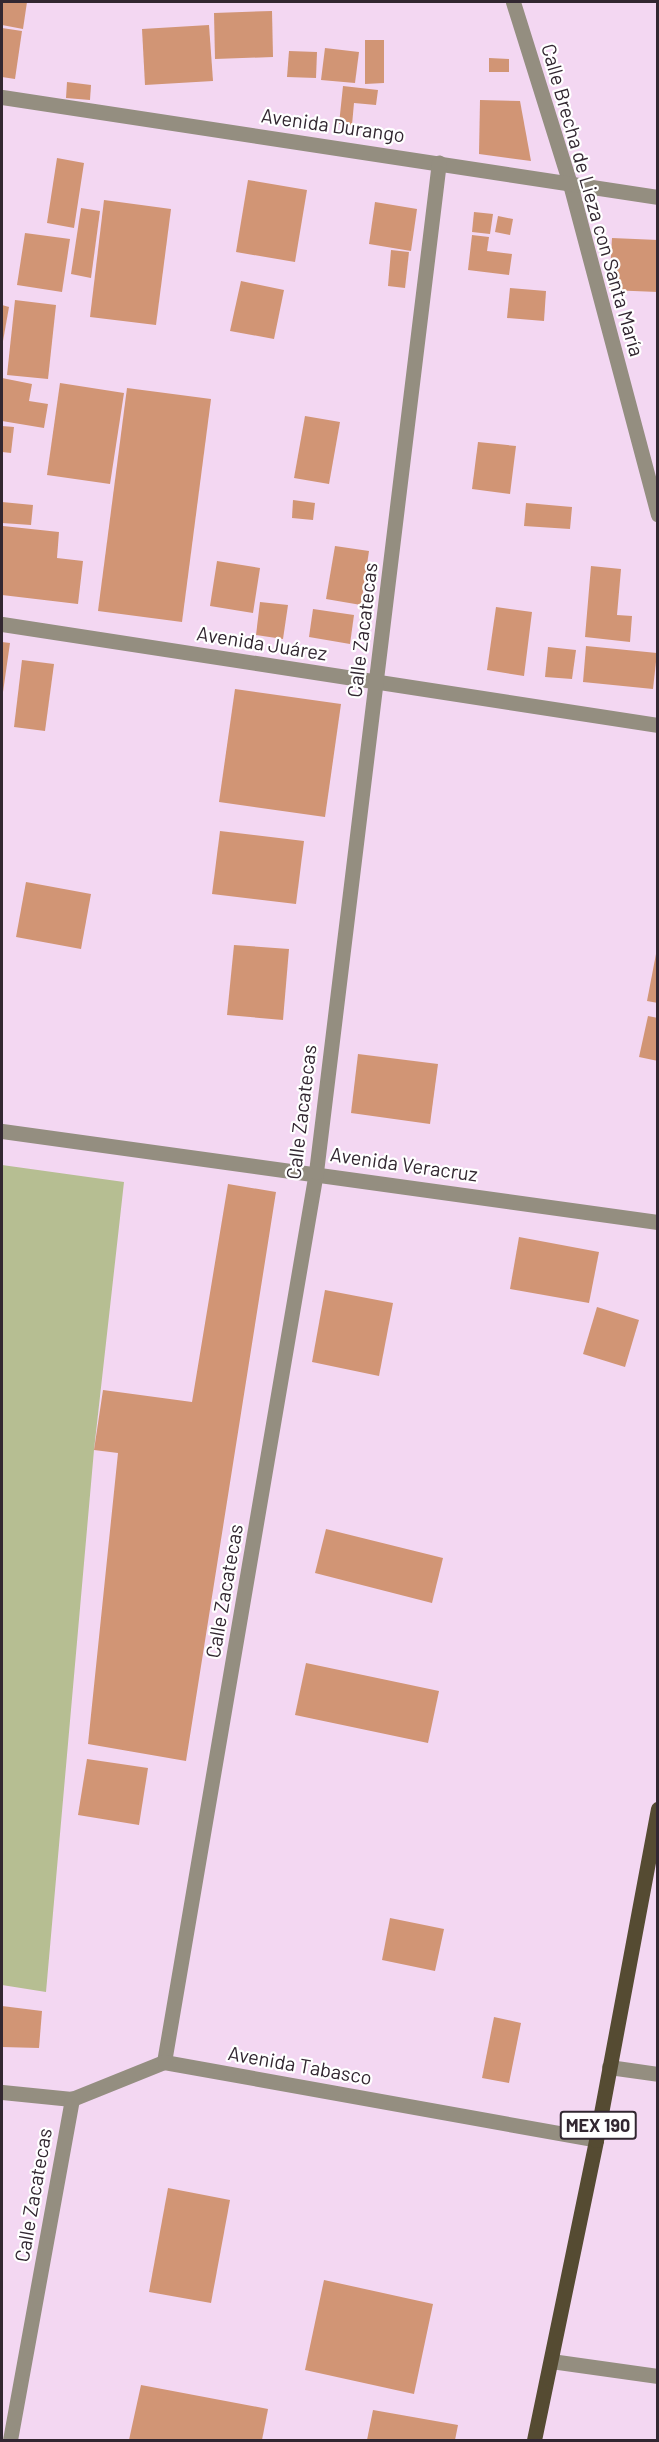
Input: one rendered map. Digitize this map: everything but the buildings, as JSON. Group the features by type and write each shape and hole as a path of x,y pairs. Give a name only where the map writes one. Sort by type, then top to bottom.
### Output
{"main road":[{"name":"MEX 190","path":"534,2440 596,2139 657,1809"}],"street":[{"name":"Calle Brecha de Lieza con Santa María","path":"513,2 570,184 657,515"},
{"name":"Avenida Durango","path":"2,98 439,162 657,197"},
{"name":"Calle Zacatecas","path":"164,2061 316,1172 439,162"},
{"name":"Avenida Juárez","path":"2,624 657,725"},
{"name":"Avenida Veracruz","path":"2,1131 316,1172 657,1222"},
{"path":"2,2092 72,2099 164,2061"},
{"name":"Avenida Tabasco","path":"164,2061 596,2139"},
{"path":"609,2067 657,2074"},
{"name":"Calle Zacatecas","path":"10,2440 72,2099"},
{"path":"551,2361 657,2376"}],"green space":[{"path":"2,1165 124,1182 94,1450 46,1992 2,1985"}]}
